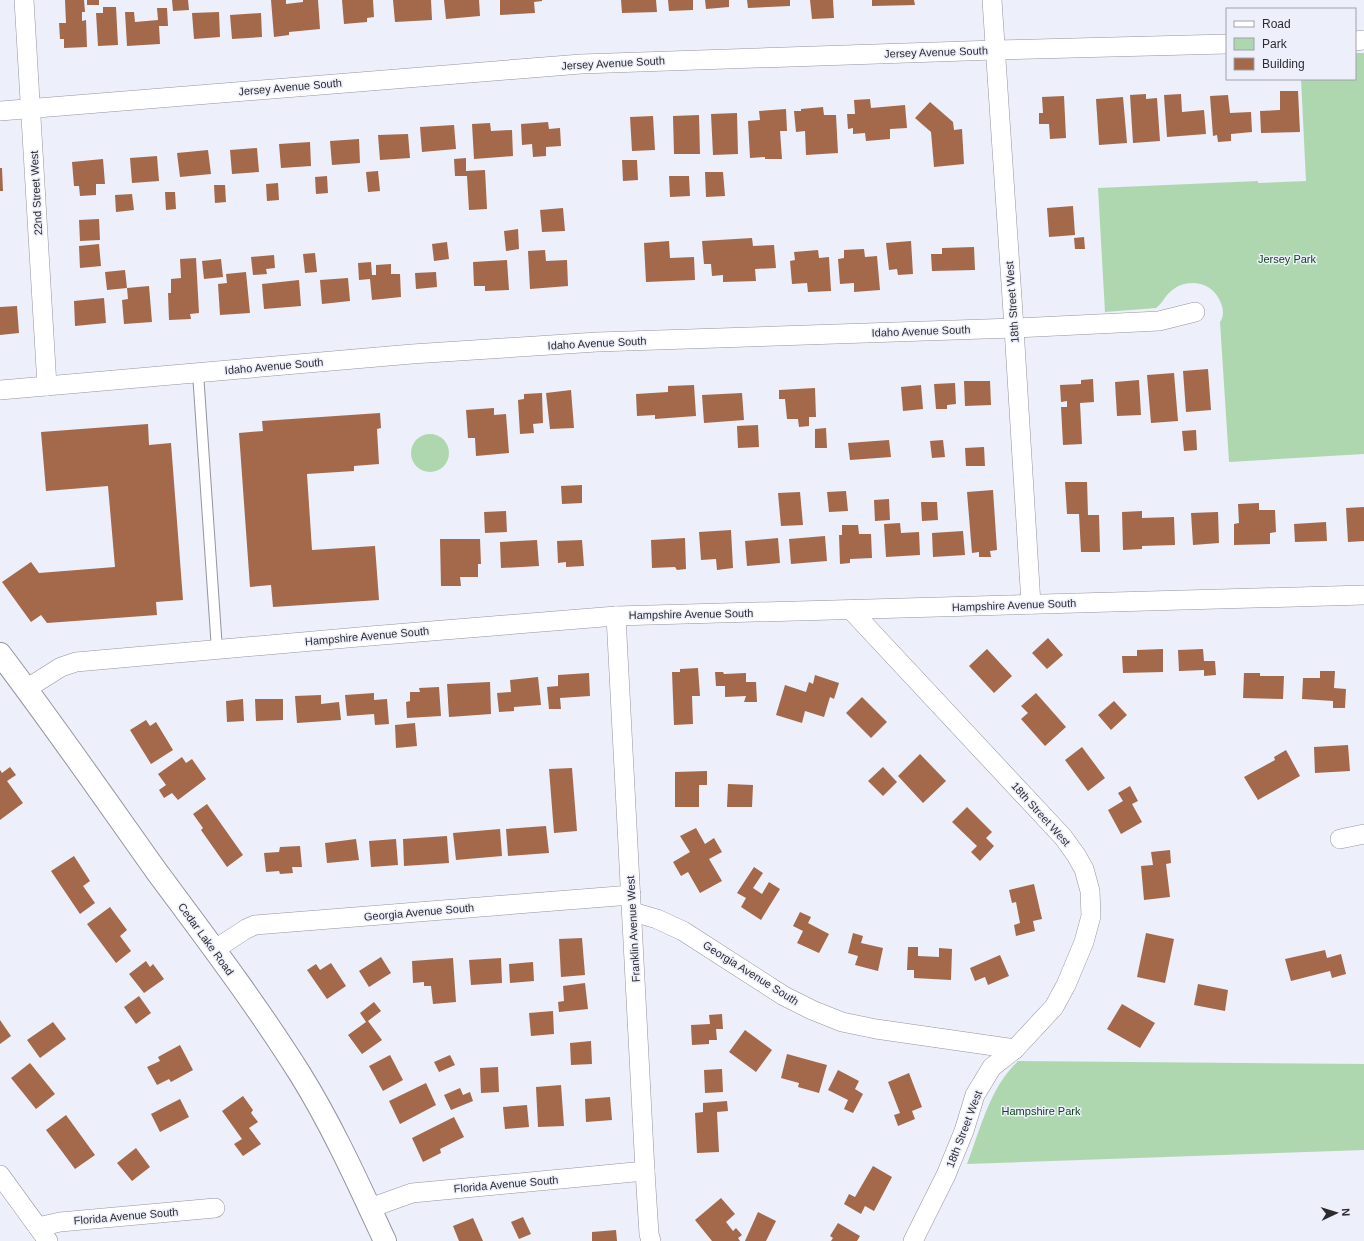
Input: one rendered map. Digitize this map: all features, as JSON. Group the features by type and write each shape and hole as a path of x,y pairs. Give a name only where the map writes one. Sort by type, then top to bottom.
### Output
{"street":[{"name":"22nd Street West","path":"24,0 47,386"},
{"name":"18th Street West","path":"992,0 1031,604"},
{"name":"Jersey Avenue South","path":"0,111 581,64 1226,44"},
{"name":"Idaho Avenue South","path":"0,390 412,354 597,342 1014,328 1159,321 1195,312"},
{"name":"Hampshire Avenue South","path":"26,689 61,666 76,662 616,616 1364,595"},
{"name":"18th Street West","path":"851,610 1063,837 1076,854 1084,870 1090,891 1091,916 1084,942 1066,985 1054,1007 1015,1049 992,1067 975,1095 964,1131 946,1175 913,1241"},
{"name":"Franklin Avenue West","path":"616,616 649,1234 651,1241"},
{"name":"Cedar Lake Road","path":"2,659 26,689 274,1034 324,1116 385,1241"},
{"path":"1340,839 1364,834"},
{"name":"Georgia Avenue South","path":"214,950 246,929 255,925 632,904 657,919 683,931 784,996 812,1010 842,1022 876,1029 1015,1049"},
{"name":"Florida Avenue South","path":"370,1208 412,1192 646,1171"},
{"path":"0,1175 43,1234"},
{"name":"Florida Avenue South","path":"43,1234 60,1222 215,1208"}],"lane":[{"path":"198,373 217,650"}],"green space":[{"name":"Jersey Park","path":"1356,53 1364,53 1364,454 1229,462 1220,322 1223,316 1223,310 1220,302 1210,288 1196,283 1189,283 1176,288 1168,294 1156,308 1105,312 1098,188 1258,181 1258,183 1306,181 1301,80 1356,80"},
{"path":"426,434 434,434 441,437 446,442 449,453 446,464 441,469 434,472 426,472 419,469 414,464 411,457 411,449 414,442 419,437"},
{"name":"Hampshire Park","path":"1018,1061 1364,1064 1364,1150 967,1164 993,1096 1008,1072"}],"building":[{"path":"65,0 84,0 85,12 82,12 82,21 86,20 87,47 64,48 64,39 60,39 59,23 66,23"},
{"path":"87,0 99,0 99,5 87,5"},
{"path":"172,0 188,0 189,10 173,11"},
{"path":"271,0 286,0 286,4 303,2 303,0 318,0 320,29 289,32 289,35 274,37"},
{"path":"342,0 373,0 374,17 367,18 367,22 344,24"},
{"path":"393,0 431,0 432,20 395,22"},
{"path":"444,0 479,0 480,16 446,19"},
{"path":"500,0 542,1 534,2 535,13 500,15"},
{"path":"621,0 656,0 657,12 622,13"},
{"path":"668,0 693,0 693,10 669,11"},
{"path":"705,0 729,0 729,7 706,9"},
{"path":"747,0 790,0 790,6 748,8"},
{"path":"810,0 833,0 834,18 812,19"},
{"path":"872,0 914,0 915,5 872,6"},
{"path":"103,7 116,7 118,45 98,46 96,13 103,13"},
{"path":"157,8 167,8 168,26 159,26 160,44 127,46 125,12 134,12 135,22 158,20"},
{"path":"219,12 220,37 194,39 192,13"},
{"path":"261,13 262,37 232,39 230,15"},
{"path":"1280,91 1298,91 1300,132 1261,133 1260,111 1280,110"},
{"path":"1146,94 1146,99 1157,98 1160,141 1133,143 1130,95"},
{"path":"1181,94 1182,112 1204,110 1206,134 1167,137 1164,95"},
{"path":"1228,95 1230,113 1251,112 1252,132 1231,134 1231,141 1218,142 1217,135 1213,136 1210,96"},
{"path":"1064,96 1066,138 1050,139 1049,124 1039,124 1039,113 1043,113 1042,97"},
{"path":"1123,97 1127,143 1099,145 1096,99"},
{"path":"870,99 871,108 905,105 907,128 890,129 890,139 866,141 865,133 853,134 853,128 848,129 847,114 855,114 854,100"},
{"path":"930,102 953,122 954,130 962,129 964,164 934,167 931,132 915,118"},
{"path":"823,107 824,115 836,115 838,153 806,155 805,131 796,132 794,111"},
{"path":"786,109 787,131 780,131 782,159 765,159 765,157 750,158 748,121 760,120 759,111"},
{"path":"737,113 738,154 713,155 711,114"},
{"path":"699,115 700,154 674,154 673,116"},
{"path":"653,116 655,150 632,151 630,117"},
{"path":"548,122 549,129 560,128 561,146 546,147 546,156 533,157 532,144 522,145 521,124"},
{"path":"490,123 491,131 512,130 513,156 474,159 472,124"},
{"path":"454,125 456,149 422,152 420,127"},
{"path":"408,134 410,158 380,160 378,135"},
{"path":"359,139 360,163 332,165 330,141"},
{"path":"310,142 311,166 281,168 279,144"},
{"path":"257,148 259,172 232,174 230,150"},
{"path":"208,150 211,174 180,177 177,153"},
{"path":"157,156 159,181 132,183 130,158"},
{"path":"466,158 466,171 485,170 487,209 469,210 467,176 455,176 454,159"},
{"path":"103,159 105,184 96,184 96,195 80,196 79,186 74,186 72,162"},
{"path":"622,160 637,160 638,180 623,181"},
{"path":"0,168 2,168 3,191 0,191"},
{"path":"378,171 380,191 368,192 366,172"},
{"path":"705,172 723,172 725,196 706,197"},
{"path":"327,176 328,193 316,194 315,177"},
{"path":"669,176 689,176 690,196 670,197"},
{"path":"278,183 279,200 267,201 266,184"},
{"path":"214,185 225,185 226,202 215,203"},
{"path":"165,192 175,192 176,209 166,210"},
{"path":"132,194 134,210 116,212 115,195"},
{"path":"1073,206 1075,235 1049,237 1047,208"},
{"path":"563,208 565,231 542,232 540,210"},
{"path":"99,219 100,240 80,241 79,220"},
{"path":"518,229 519,249 506,251 504,231"},
{"path":"1084,237 1085,249 1075,249 1074,238"},
{"path":"752,238 753,246 774,245 776,268 755,269 756,281 723,282 723,275 712,276 711,264 704,264 702,241"},
{"path":"669,241 670,258 694,257 695,280 646,282 644,243"},
{"path":"911,241 913,274 898,275 897,269 889,270 886,243"},
{"path":"447,242 449,259 434,261 432,244"},
{"path":"99,244 101,266 80,268 79,246"},
{"path":"974,247 975,270 932,271 931,254 942,254 942,248"},
{"path":"864,249 865,257 877,256 880,290 854,292 854,283 840,284 838,259 844,258 844,250"},
{"path":"545,250 546,261 567,260 568,286 530,289 528,251"},
{"path":"818,250 819,258 829,257 831,291 808,292 807,283 792,284 790,261 795,260 794,252"},
{"path":"315,253 317,272 305,273 303,254"},
{"path":"274,255 275,268 266,269 267,274 253,275 251,257"},
{"path":"196,258 199,313 190,314 191,319 169,320 168,293 171,293 171,279 181,278 180,259"},
{"path":"221,259 223,277 204,279 202,261"},
{"path":"507,260 509,290 485,291 485,286 474,286 473,262"},
{"path":"371,262 372,275 376,275 376,265 391,264 391,274 400,274 401,297 372,300 370,279 359,280 358,263"},
{"path":"125,270 127,288 107,290 105,272"},
{"path":"246,272 250,313 220,315 218,284 227,283 226,274"},
{"path":"436,272 437,287 416,289 415,273"},
{"path":"348,278 350,301 322,304 320,280"},
{"path":"299,280 301,306 264,309 262,284"},
{"path":"149,286 152,322 124,324 122,300 128,299 127,288"},
{"path":"104,298 106,323 75,326 74,301"},
{"path":"17,306 19,333 0,335 0,307"},
{"path":"1208,369 1211,410 1186,412 1183,371"},
{"path":"1174,373 1178,421 1151,423 1147,375"},
{"path":"1093,379 1094,402 1080,403 1082,444 1063,445 1061,407 1067,407 1067,401 1061,402 1060,385 1081,384 1081,380"},
{"path":"1139,380 1141,415 1117,416 1115,382"},
{"path":"964,381 990,381 991,405 965,406"},
{"path":"955,383 956,404 947,405 947,409 936,409 934,384"},
{"path":"694,385 696,416 655,419 655,415 637,416 636,394 668,392 668,386"},
{"path":"921,385 923,409 903,411 901,387"},
{"path":"815,388 816,417 809,417 809,426 799,427 798,419 787,419 785,399 779,399 779,390"},
{"path":"571,390 574,428 550,429 546,393"},
{"path":"542,393 543,423 533,424 534,433 520,434 518,400 524,399 524,394"},
{"path":"742,393 744,420 704,423 702,395"},
{"path":"494,408 494,415 506,414 509,453 476,456 475,438 468,438 466,410"},
{"path":"380,413 381,428 377,429 379,464 354,466 354,471 307,474 312,550 375,546 379,600 273,607 271,585 250,587 239,433 263,431 262,421"},
{"path":"148,424 149,445 171,443 183,600 156,602 157,615 47,623 41,615 31,622 2,582 31,562 39,573 115,567 108,486 46,491 41,432"},
{"path":"758,425 759,447 738,448 737,426"},
{"path":"826,428 827,448 815,448 815,429"},
{"path":"1196,430 1197,450 1184,451 1182,431"},
{"path":"889,440 891,457 850,460 848,443"},
{"path":"943,440 945,457 932,458 930,441"},
{"path":"984,447 985,466 966,466 965,448"},
{"path":"1065,482 1087,482 1088,515 1099,515 1100,552 1081,552 1079,514 1067,514"},
{"path":"582,485 582,503 562,504 561,486"},
{"path":"993,490 997,550 990,551 991,557 979,557 979,552 972,553 967,492"},
{"path":"846,491 848,511 829,512 827,492"},
{"path":"800,492 803,525 781,526 778,493"},
{"path":"889,499 890,520 875,521 874,500"},
{"path":"921,502 937,502 938,520 922,521"},
{"path":"1259,503 1259,510 1275,510 1276,532 1270,533 1270,544 1234,545 1234,524 1239,523 1238,504"},
{"path":"1364,507 1364,541 1348,542 1346,508"},
{"path":"506,511 507,532 485,533 484,512"},
{"path":"1142,511 1142,518 1174,517 1175,545 1142,546 1142,549 1123,550 1122,512"},
{"path":"1218,512 1219,543 1193,545 1191,513"},
{"path":"1326,522 1327,541 1295,542 1294,524"},
{"path":"900,523 901,533 919,532 920,555 886,557 884,524"},
{"path":"842,525 858,525 859,534 871,534 872,558 850,559 850,563 840,564 839,535 842,535"},
{"path":"731,530 733,568 717,570 716,559 701,560 699,532"},
{"path":"963,531 965,555 933,557 932,533"},
{"path":"825,536 827,561 791,564 789,539"},
{"path":"685,538 686,569 677,570 675,567 652,568 651,540"},
{"path":"778,538 780,563 747,566 745,541"},
{"path":"440,539 480,539 481,564 478,564 478,577 460,577 461,586 441,586"},
{"path":"537,540 539,566 501,568 500,542"},
{"path":"582,540 584,566 566,567 566,562 558,563 557,541"},
{"path":"1048,638 1063,655 1047,669 1032,653"},
{"path":"987,649 1012,676 994,693 969,666"},
{"path":"1163,649 1163,672 1123,673 1122,656 1137,656 1137,650"},
{"path":"1203,649 1204,661 1215,661 1216,675 1204,676 1204,670 1179,671 1178,650"},
{"path":"698,668 700,696 692,696 693,724 674,725 672,672 680,672 680,669"},
{"path":"1320,671 1335,671 1334,688 1346,689 1345,708 1333,708 1333,701 1302,699 1303,678 1320,678"},
{"path":"715,672 723,672 724,674 746,673 746,682 756,682 757,702 744,702 746,696 725,697 725,686 716,686"},
{"path":"589,673 590,696 560,698 561,709 549,709 547,687 558,686 558,675"},
{"path":"1244,673 1260,673 1260,676 1284,676 1283,699 1243,698"},
{"path":"815,675 839,683 834,699 830,697 824,717 805,711 802,723 776,715 785,685 806,692 809,682 813,684"},
{"path":"538,677 541,705 514,707 514,711 499,712 497,693 511,692 510,680"},
{"path":"490,682 491,714 449,717 447,684"},
{"path":"439,687 441,716 407,718 406,702 410,701 410,692 420,692 419,688"},
{"path":"374,693 374,700 387,699 389,724 375,725 374,714 347,716 345,695"},
{"path":"1036,693 1066,727 1045,746 1021,719 1028,713 1021,706"},
{"path":"321,695 321,704 339,702 341,720 297,723 295,696"},
{"path":"862,697 887,722 871,738 846,713"},
{"path":"243,699 244,721 227,722 226,701"},
{"path":"255,699 283,699 283,720 256,721"},
{"path":"1114,701 1127,715 1111,730 1098,715"},
{"path":"146,720 150,726 156,722 173,750 151,764 130,730"},
{"path":"415,723 417,746 396,748 395,725"},
{"path":"1348,745 1350,771 1315,773 1314,747"},
{"path":"1082,747 1105,778 1088,791 1065,760"},
{"path":"1286,750 1300,776 1258,800 1244,777 1275,760 1274,757"},
{"path":"920,754 946,781 923,803 898,776"},
{"path":"182,757 186,763 192,759 206,779 178,800 172,793 164,798 159,790 166,785 158,774"},
{"path":"10,767 16,775 7,781 23,803 0,820 0,770 2,773"},
{"path":"883,767 897,782 883,796 868,781"},
{"path":"572,768 577,831 554,833 549,769"},
{"path":"707,771 707,785 699,785 699,807 675,807 675,772"},
{"path":"728,784 753,785 752,807 727,807"},
{"path":"1130,786 1138,801 1132,804 1142,822 1121,834 1108,810 1123,801 1118,793"},
{"path":"207,804 243,855 227,867 201,830 203,828 193,814"},
{"path":"967,807 992,832 986,838 994,846 980,861 971,852 977,846 952,822"},
{"path":"546,826 549,853 508,856 506,829"},
{"path":"696,828 705,844 714,838 722,852 709,859 722,881 700,893 688,872 681,876 673,862 690,852 680,836"},
{"path":"500,829 502,856 456,860 453,833"},
{"path":"447,836 449,863 404,866 403,839"},
{"path":"356,839 359,860 327,863 325,843"},
{"path":"396,839 398,865 371,867 369,841"},
{"path":"300,846 302,867 292,867 293,873 280,874 279,871 266,872 264,853 279,852 280,847"},
{"path":"1170,850 1171,863 1166,864 1170,897 1144,900 1141,866 1153,865 1151,852"},
{"path":"74,856 90,881 83,886 95,903 80,914 51,871"},
{"path":"754,867 763,873 753,888 762,894 769,882 780,889 761,920 741,907 746,898 737,893"},
{"path":"1034,884 1042,919 1033,921 1035,931 1016,936 1014,925 1020,923 1016,902 1012,903 1009,890"},
{"path":"110,907 127,930 120,936 131,951 116,963 87,924"},
{"path":"800,912 811,917 808,923 829,934 819,953 797,943 803,931 793,926"},
{"path":"853,933 863,936 861,943 883,948 878,971 855,965 858,956 848,953"},
{"path":"1146,933 1174,939 1165,983 1137,977"},
{"path":"582,938 585,975 561,977 559,939"},
{"path":"908,947 918,947 918,956 939,957 939,948 952,949 951,980 914,978 914,970 907,970"},
{"path":"1325,950 1327,958 1341,954 1346,974 1332,978 1330,971 1291,981 1285,959"},
{"path":"1000,955 1009,976 988,985 985,977 975,981 970,968"},
{"path":"381,957 391,973 369,987 359,971"},
{"path":"453,958 456,1002 433,1004 431,986 424,986 424,982 413,983 412,961"},
{"path":"501,958 502,983 471,985 469,960"},
{"path":"146,961 150,967 153,964 164,979 144,993 129,974"},
{"path":"533,962 534,981 510,983 509,964"},
{"path":"331,963 346,986 327,999 307,970 316,964 320,970"},
{"path":"585,983 588,1009 559,1012 558,1002 564,1001 563,986"},
{"path":"1198,984 1228,990 1225,1011 1194,1005"},
{"path":"139,996 151,1013 136,1024 124,1007"},
{"path":"374,1002 381,1011 368,1021 382,1040 362,1054 348,1035 366,1022 360,1013"},
{"path":"1122,1004 1155,1023 1140,1048 1107,1029"},
{"path":"553,1011 554,1034 531,1036 529,1013"},
{"path":"722,1014 723,1029 716,1029 717,1040 709,1040 709,1044 692,1045 691,1025 710,1024 709,1015"},
{"path":"0,1020 11,1036 0,1044"},
{"path":"53,1022 66,1039 40,1058 27,1040"},
{"path":"745,1030 772,1050 756,1072 729,1052"},
{"path":"591,1041 592,1064 571,1065 570,1043"},
{"path":"180,1045 193,1070 171,1082 169,1079 157,1085 147,1067 160,1061 158,1057"},
{"path":"787,1054 827,1065 819,1093 798,1087 799,1083 781,1078"},
{"path":"390,1055 403,1080 383,1091 369,1066"},
{"path":"450,1055 455,1065 439,1072 434,1062"},
{"path":"30,1063 55,1094 36,1109 11,1078"},
{"path":"498,1067 499,1092 481,1093 480,1068"},
{"path":"722,1069 723,1092 705,1093 704,1070"},
{"path":"838,1070 859,1081 855,1089 863,1094 853,1113 844,1109 848,1100 828,1090"},
{"path":"909,1073 922,1107 912,1111 915,1119 898,1126 894,1115 900,1113 888,1082"},
{"path":"426,1083 436,1105 400,1124 389,1101"},
{"path":"561,1085 564,1126 538,1127 536,1087"},
{"path":"460,1088 463,1095 470,1092 473,1101 451,1110 444,1095"},
{"path":"243,1096 253,1110 251,1113 258,1122 249,1128 261,1144 243,1156 234,1144 242,1139 222,1111"},
{"path":"610,1097 612,1120 586,1122 585,1099"},
{"path":"180,1099 189,1117 160,1132 151,1114"},
{"path":"727,1101 728,1111 717,1112 719,1152 697,1153 695,1113 703,1112 703,1103"},
{"path":"527,1105 529,1127 505,1129 503,1107"},
{"path":"66,1115 95,1155 75,1169 46,1130"},
{"path":"454,1117 464,1137 440,1149 441,1153 423,1162 412,1138"},
{"path":"136,1148 150,1167 132,1181 117,1163"},
{"path":"873,1166 892,1177 874,1211 865,1206 861,1214 844,1204 849,1194 855,1197"},
{"path":"721,1198 735,1214 726,1222 733,1231 736,1228 742,1235 738,1238 740,1241 712,1241 695,1220"},
{"path":"758,1212 776,1221 766,1241 745,1241"},
{"path":"523,1217 531,1234 519,1239 511,1222"},
{"path":"473,1218 483,1241 459,1241 453,1226"},
{"path":"838,1223 860,1236 857,1241 831,1241 833,1238 830,1236"},
{"path":"616,1230 617,1241 592,1241 592,1232"}]}
